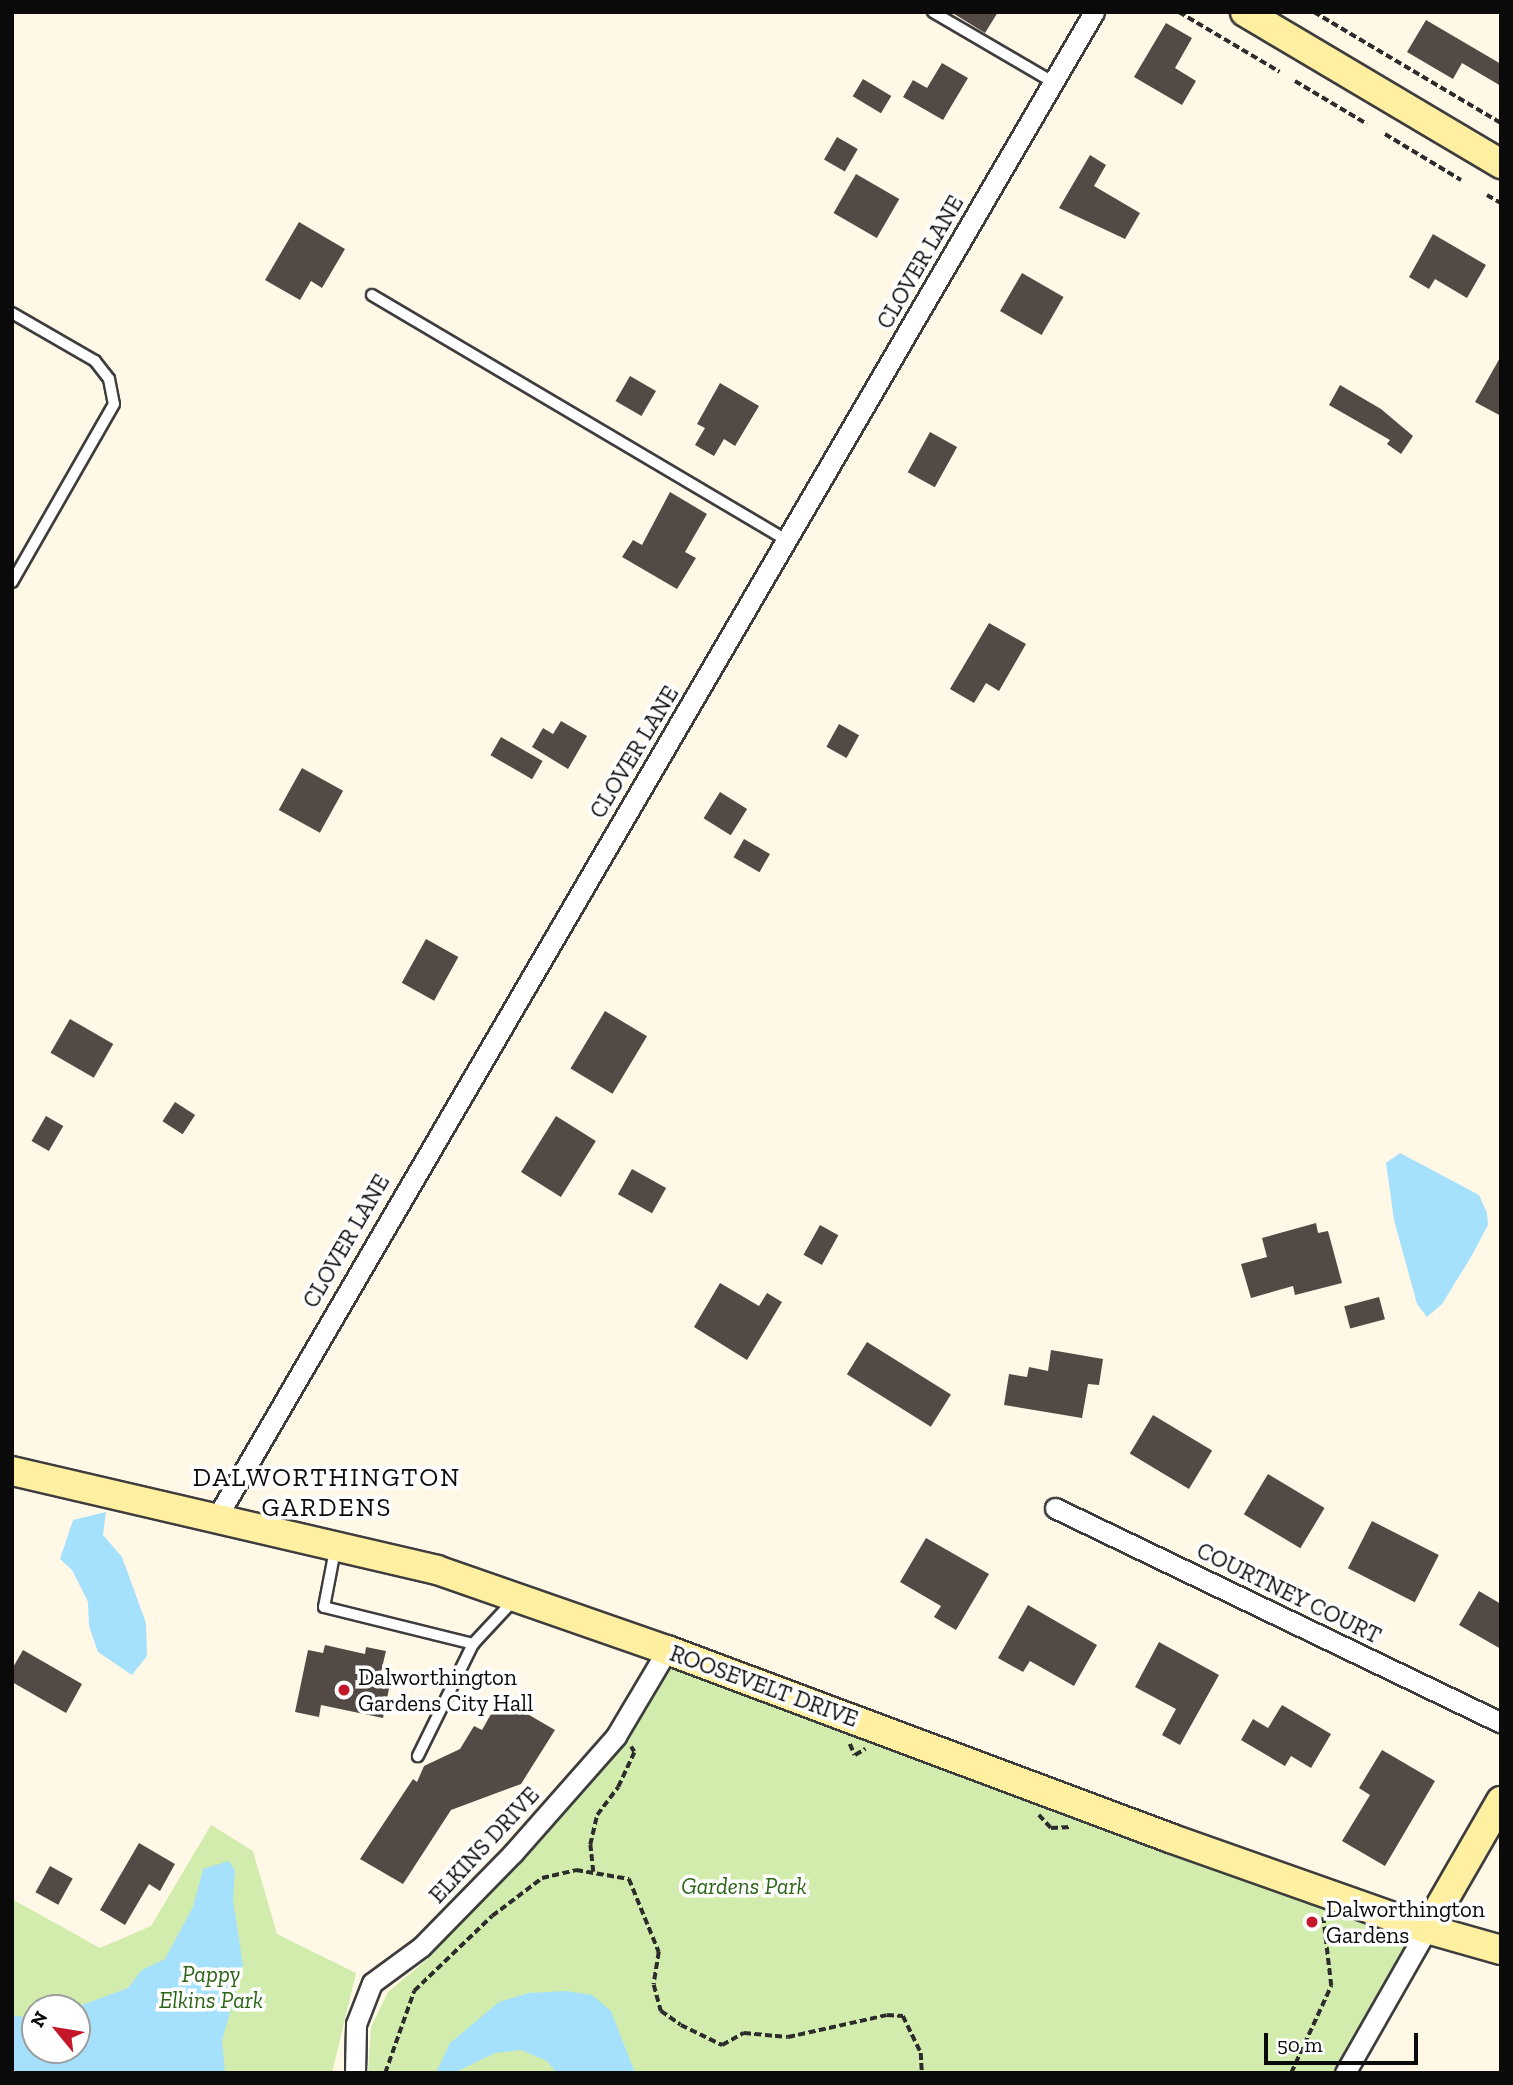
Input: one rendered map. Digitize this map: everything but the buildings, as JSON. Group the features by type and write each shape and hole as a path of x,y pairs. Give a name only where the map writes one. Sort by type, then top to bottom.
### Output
{"street":[{"name":"CLOVER LANE","path":"217,1517 1094,12"},
{"path":"1245,12 1501,164"},
{"name":"ROOSEVELT DRIVE","path":"12,1471 437,1570 667,1650 1427,1929 1501,1950"},
{"name":"COURTNEY COURT","path":"1055,1508 1501,1723"},
{"name":"ELKINS DRIVE","path":"355,2073 356,2024 372,1983 421,1947 522,1843 616,1736 667,1650"},
{"path":"1345,2073 1501,1801"}],"lane":[{"path":"933,12 1053,82"},
{"path":"372,295 787,540"},
{"path":"12,313 95,362 109,379 114,404 12,582"},
{"path":"336,1546 324,1607 472,1644"},
{"path":"418,1756 472,1644 516,1598"}],"path":[{"path":"1179,12 1280,72"},
{"path":"1314,12 1501,123"},
{"path":"1294,81 1367,124"},
{"path":"1385,134 1461,180"},
{"path":"1487,195 1501,204"},
{"path":"832,1711 855,1755 869,1747"},
{"path":"593,1872 590,1845 597,1815 618,1787 634,1752 625,1737"},
{"path":"1036,1810 1051,1828 1080,1824"},
{"path":"385,2073 414,1992 467,1938 542,1878 576,1870 629,1879 659,1952 654,1985 661,2011 681,2025 722,2045 744,2033 788,2036 887,2015 903,2016 921,2053 922,2073"},
{"path":"1291,2073 1331,1986 1323,1915 1317,1907"}],"green space":[{"name":"Gardens Park","path":"672,1660 1423,1936 1340,2073 368,2073 371,2027 388,1992 430,1957 557,1815"},
{"name":"Pappy Elkins Park","path":"211,1825 253,1851 277,1934 356,1973 332,2073 12,2073 12,1899 100,1948 151,1926"}],"water":[{"path":"1400,1153 1479,1195 1487,1213 1488,1225 1471,1257 1442,1304 1427,1317 1417,1304 1394,1220 1386,1163"},
{"path":"106,1512 103,1535 122,1557 146,1623 147,1656 132,1675 98,1652 89,1626 88,1602 72,1570 60,1559 73,1520"},
{"path":"229,1861 235,1871 233,1900 243,1966 222,2041 225,2073 12,2073 12,2016 21,2016 21,2064 91,2064 91,2002 128,1988 142,1970 165,1959 193,1907 203,1869"},
{"path":"566,1991 592,1995 611,2011 635,2073 557,2073 547,2061 521,2050 495,2053 454,2073 436,2073 450,2043 499,2002 529,1993"}],"place":[{"name":"Dalworthington Gardens City Hall","path":"344,1690"},
{"name":"Dalworthington Gardens","path":"1312,1922"}],"district":[{"name":"DALWORTHINGTON GARDENS","path":"327,1493"}]}
